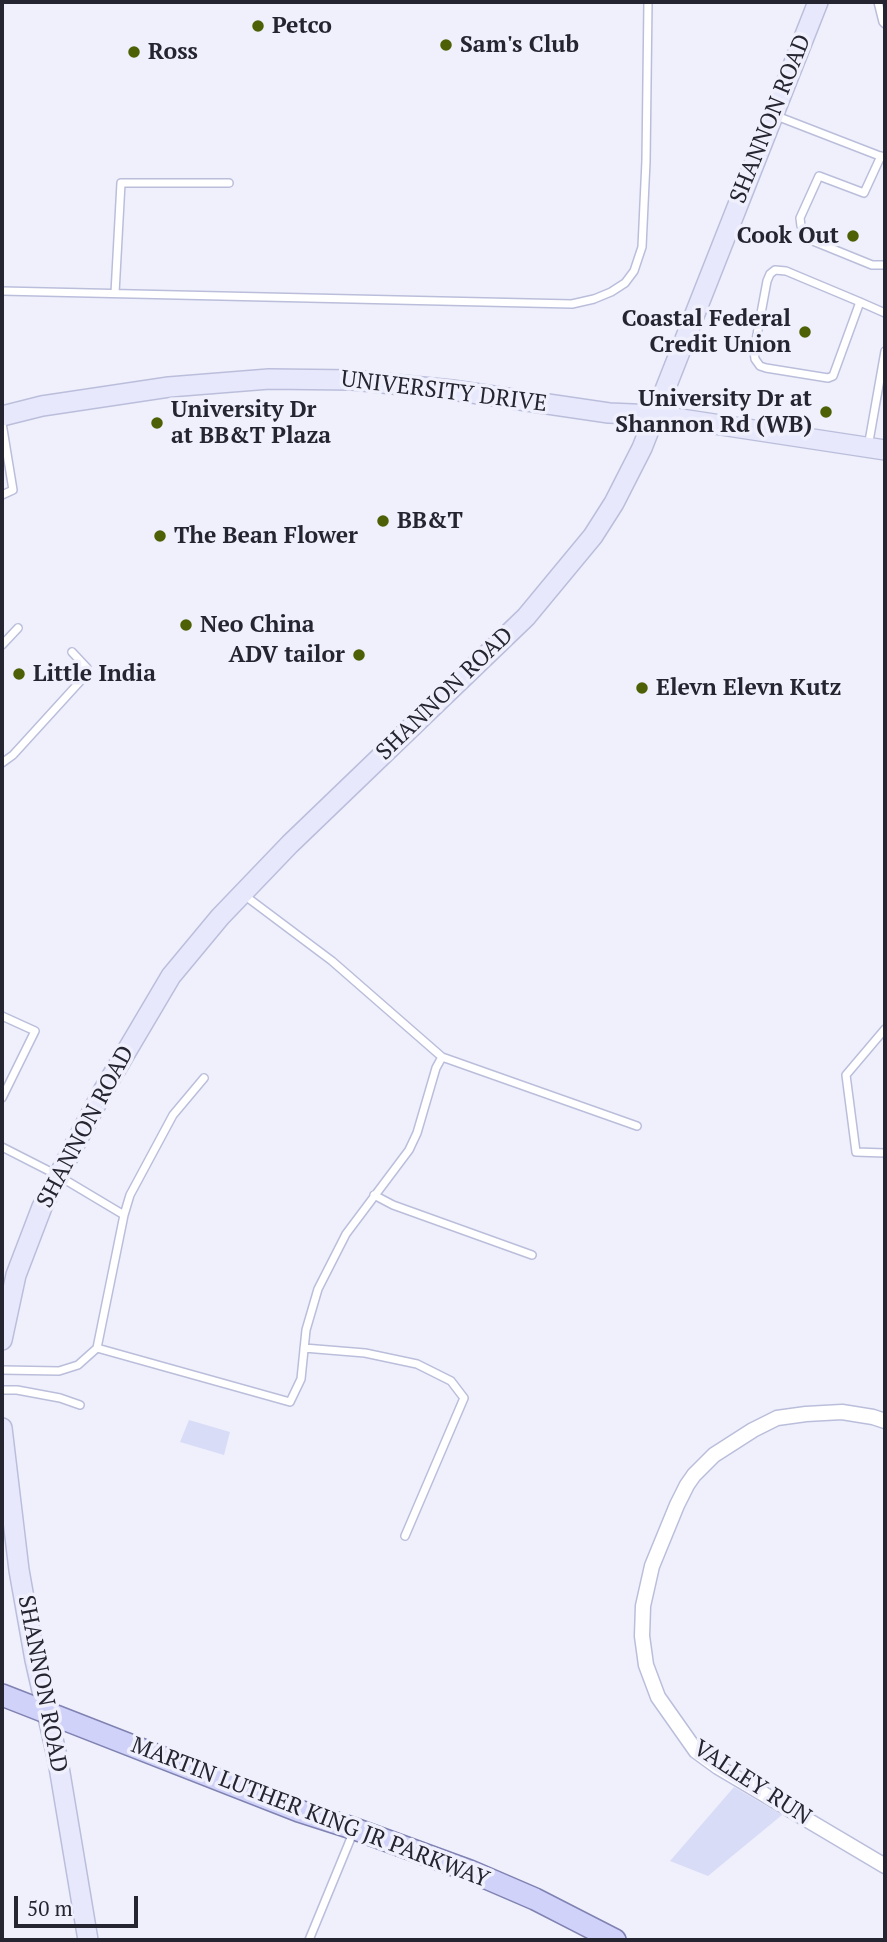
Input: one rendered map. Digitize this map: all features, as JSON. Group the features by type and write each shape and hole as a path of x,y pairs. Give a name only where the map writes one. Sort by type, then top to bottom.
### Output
{"main road":[{"name":"MARTIN LUTHER KING JR PARKWAY","path":"2,1695 299,1811 355,1829 513,1890 596,1928 615,1940"}],"street":[{"name":"SHANNON ROAD","path":"2,1340 7,1305 26,1245 57,1175 171,976 242,894 357,779 514,630 560,579 614,503 642,448 818,2"},
{"name":"UNIVERSITY DRIVE","path":"2,416 42,406 169,387 242,380 353,380 452,390 609,414 655,415 877,448"},
{"name":"VALLEY RUN","path":"885,1421 842,1412 777,1418 714,1455 687,1485 652,1566 643,1606 642,1636 646,1665 658,1697 696,1751 885,1866"},
{"name":"SHANNON ROAD","path":"2,1427 19,1570 58,1761 88,1940"}],"lane":[{"path":"2,291 572,304 611,292 625,283 634,271 642,247 648,2"},
{"path":"878,2 885,24"},
{"path":"773,115 883,157 864,193 819,176 800,218 801,226 813,241 872,265 885,265"},
{"path":"115,293 121,183 229,183"},
{"path":"860,302 833,376 828,378 766,368 760,366 755,359 754,351 767,281 775,270 786,271 860,302 885,313"},
{"path":"877,448 885,351"},
{"path":"2,423 13,490 2,495"},
{"path":"2,645 19,628"},
{"path":"2,764 85,676 86,668 72,652"},
{"path":"242,894 332,961 442,1057 637,1126"},
{"path":"2,1016 35,1031 2,1098"},
{"path":"885,1029 846,1075 856,1152 885,1153"},
{"path":"97,1348 290,1402 300,1378 306,1330 318,1289 346,1234 409,1150 442,1057"},
{"path":"2,1370 59,1371 78,1365 97,1348 130,1195 173,1115 204,1078"},
{"path":"2,1147 57,1175 124,1215"},
{"path":"374,1195 393,1205 532,1255"},
{"path":"304,1348 365,1353 417,1364 451,1381 464,1398 405,1536"},
{"path":"2,1390 60,1398 80,1405"},
{"path":"309,1940 355,1829"}],"shaded area":[{"path":"189,1420 230,1432 224,1455 180,1442"},
{"path":"734,1787 782,1815 708,1876 670,1861"}],"place":[{"name":"Petco","path":"258,26"},
{"name":"Sam's Club","path":"446,45"},
{"name":"Ross","path":"134,52"},
{"name":"Cook Out","path":"853,236"},
{"name":"Coastal Federal Credit Union","path":"805,332"},
{"name":"University Dr at Shannon Rd (WB)","path":"826,412"},
{"name":"University Dr at BB&T Plaza","path":"157,423"},
{"name":"BB&T","path":"383,521"},
{"name":"The Bean Flower","path":"160,536"},
{"name":"Neo China","path":"186,625"},
{"name":"ADV tailor","path":"359,655"},
{"name":"Little India","path":"19,674"},
{"name":"Elevn Elevn Kutz","path":"642,688"}]}
